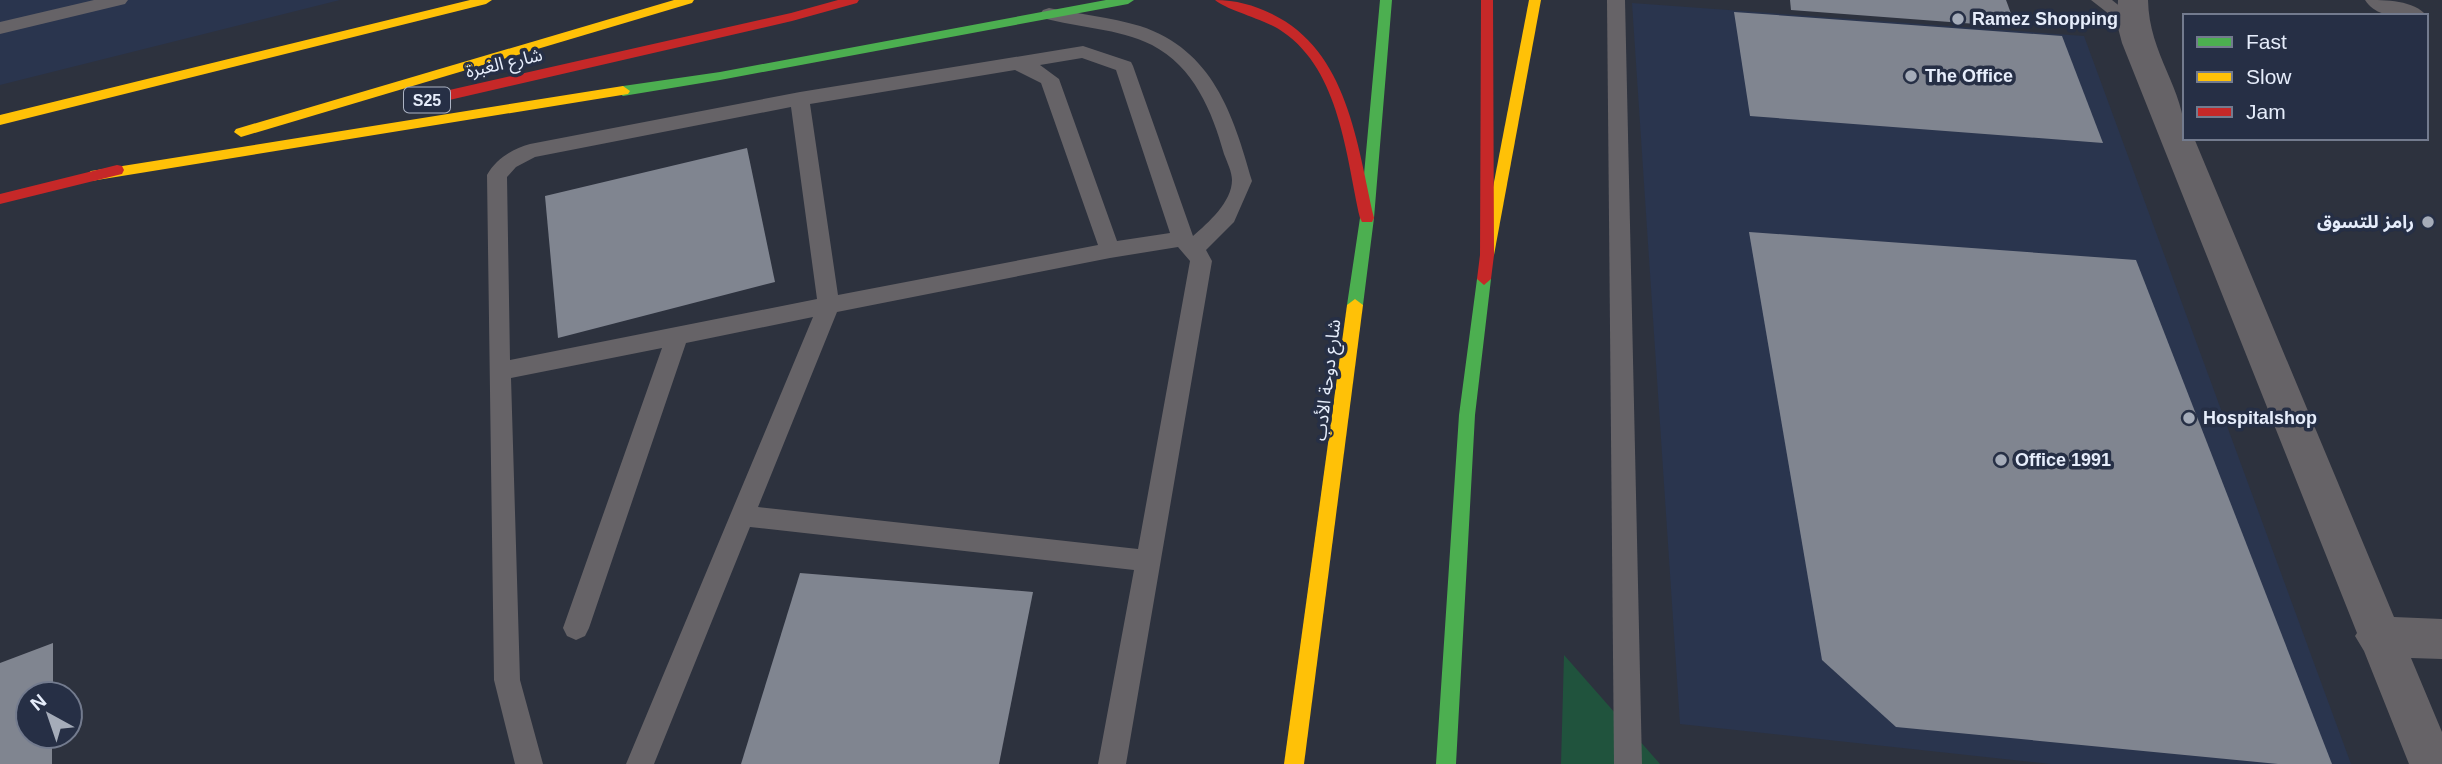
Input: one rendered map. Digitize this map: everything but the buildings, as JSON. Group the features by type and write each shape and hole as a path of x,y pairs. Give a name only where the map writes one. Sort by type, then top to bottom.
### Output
{"main road":[{"path":"0,120 485,0"},
{"path":"91,176 688,0"},
{"name":"شارع الغبرة","path":"428,100 792,17 853,0"},
{"path":"91,176 707,78 1128,0"},
{"path":"1221,0 1255,10 1284,27 1312,49 1331,79 1367,218"},
{"name":"شارع دوحة الأدب","path":"1294,764 1367,218 1386,0"},
{"path":"1486,0 1487,255"},
{"path":"1446,764 1467,415 1487,255 1535,0"},
{"path":"0,199 347,118"}],"street":[{"path":"2380,0 2409,14"},
{"path":"2133,12 2143,56 2377,636 2432,764"},
{"path":"2377,636 2442,639"}],"lane":[{"path":"0,14 57,0"},
{"path":"0,28 119,0"},
{"path":"1616,0 1628,764"},
{"path":"2101,0 2133,12"},
{"path":"499,371 1110,250 1188,244 1227,217 1242,181 1217,106 1183,56 1132,30 1049,15"},
{"path":"529,764 507,680 497,175 509,162 530,151 800,99 1083,52 1124,66 1188,244 1201,261 1112,764"},
{"path":"1012,62 1049,79 1110,250"},
{"path":"640,764 829,306 800,99"},
{"path":"576,628 677,337"},
{"path":"742,516 1148,561"}],"shaded area":[{"path":"0,0 340,0 0,85"},
{"path":"1632,3 2084,36 2351,764 2051,764 1680,724"}],"green space":[{"path":"1564,655 1660,764 1561,764"}],"traffic: fast":[{"path":"623,91 720,76 1128,0"},
{"path":"1355,305 1367,218 1386,0"},
{"path":"1446,764 1467,415 1484,279"}],"traffic: slow":[{"path":"0,120 486,0"},
{"path":"241,132 688,0"},
{"path":"1487,255 1535,0"},
{"path":"91,176 623,91"},
{"path":"1294,764 1355,305"}],"traffic: jam":[{"path":"445,96 792,17 853,0"},
{"path":"1221,0 1275,21 1303,41 1317,57 1338,100 1367,218"},
{"path":"1484,279 1487,255 1487,0"},
{"path":"0,199 117,170"}],"place":[{"name":"Ramez Shopping","path":"1958,19"},
{"name":"The Office","path":"1911,76"},
{"name":"رامز للتسوق","path":"2428,222"},
{"name":"Hospitalshop","path":"2189,418"},
{"name":"Office 1991","path":"2001,460"}]}
